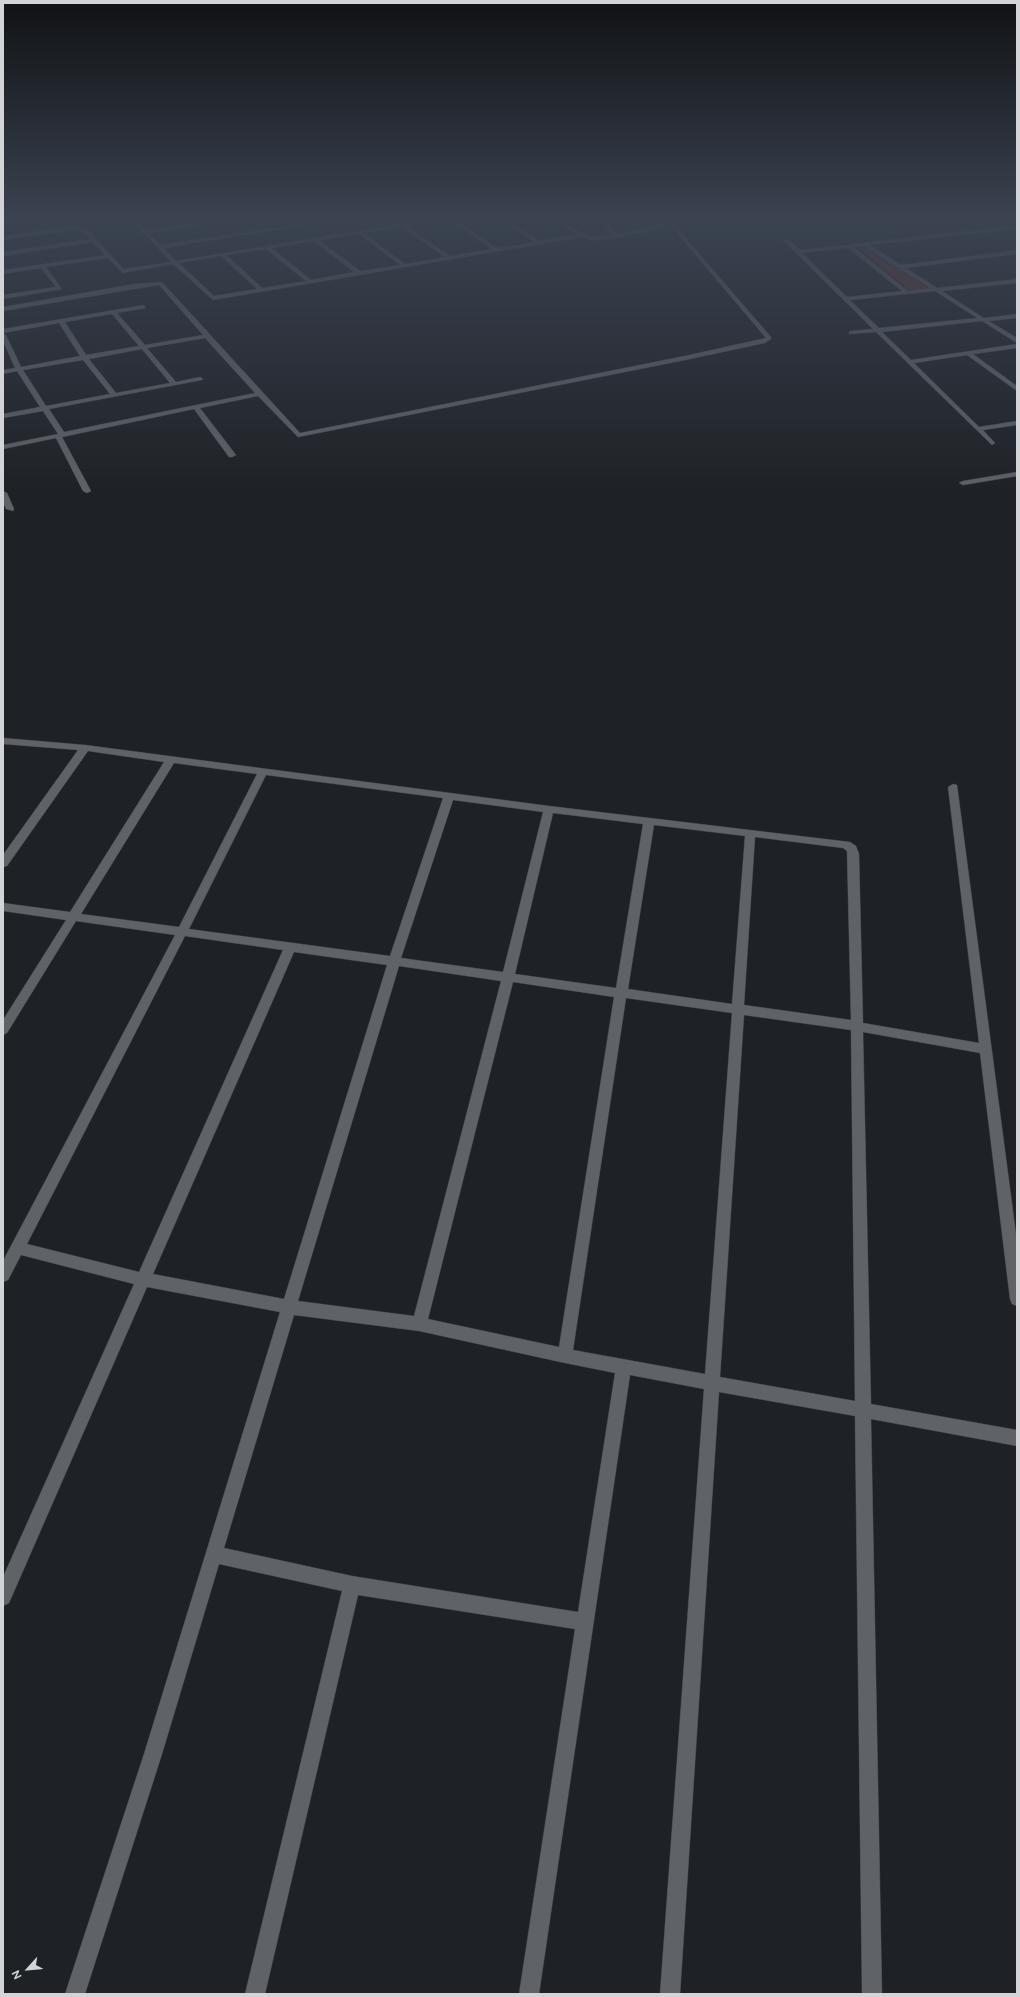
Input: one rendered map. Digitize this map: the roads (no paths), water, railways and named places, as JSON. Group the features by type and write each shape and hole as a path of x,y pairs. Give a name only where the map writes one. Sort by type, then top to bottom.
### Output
{"street":[{"path":"3,331 106,313"},
{"path":"114,313 175,384"},
{"path":"186,313 205,336 298,435 765,341 769,338 748,313"},
{"path":"860,313 992,443"},
{"path":"973,313 1017,341"},
{"path":"851,333 1017,316"},
{"path":"61,321 84,357 114,395"},
{"path":"3,335 19,369 60,436 87,491"},
{"path":"3,372 205,336"},
{"path":"909,362 1017,346"},
{"path":"969,354 1017,389"},
{"path":"3,416 200,379"},
{"path":"3,447 259,394"},
{"path":"196,407 232,455"},
{"path":"978,429 1017,423"},
{"path":"963,483 1017,474"},
{"path":"3,493 10,509"},
{"path":"3,741 85,748 549,809 846,845 852,849 854,854 872,1994"},
{"path":"3,863 85,748"},
{"path":"3,1030 171,760"},
{"path":"3,1276 182,932 263,771"},
{"path":"953,787 1017,1299"},
{"path":"75,1994 154,1754 394,962 449,796"},
{"path":"419,1324 508,977 549,809"},
{"path":"565,1356 649,821"},
{"path":"670,1994 750,833"},
{"path":"3,907 739,1009 856,1026 986,1049"},
{"path":"3,1596 290,947"},
{"path":"17,1248 142,1279 289,1307 419,1324 565,1356 1017,1438"},
{"path":"528,1994 624,1367"},
{"path":"214,1554 352,1585 585,1622"},
{"path":"255,1994 352,1585"}]}
